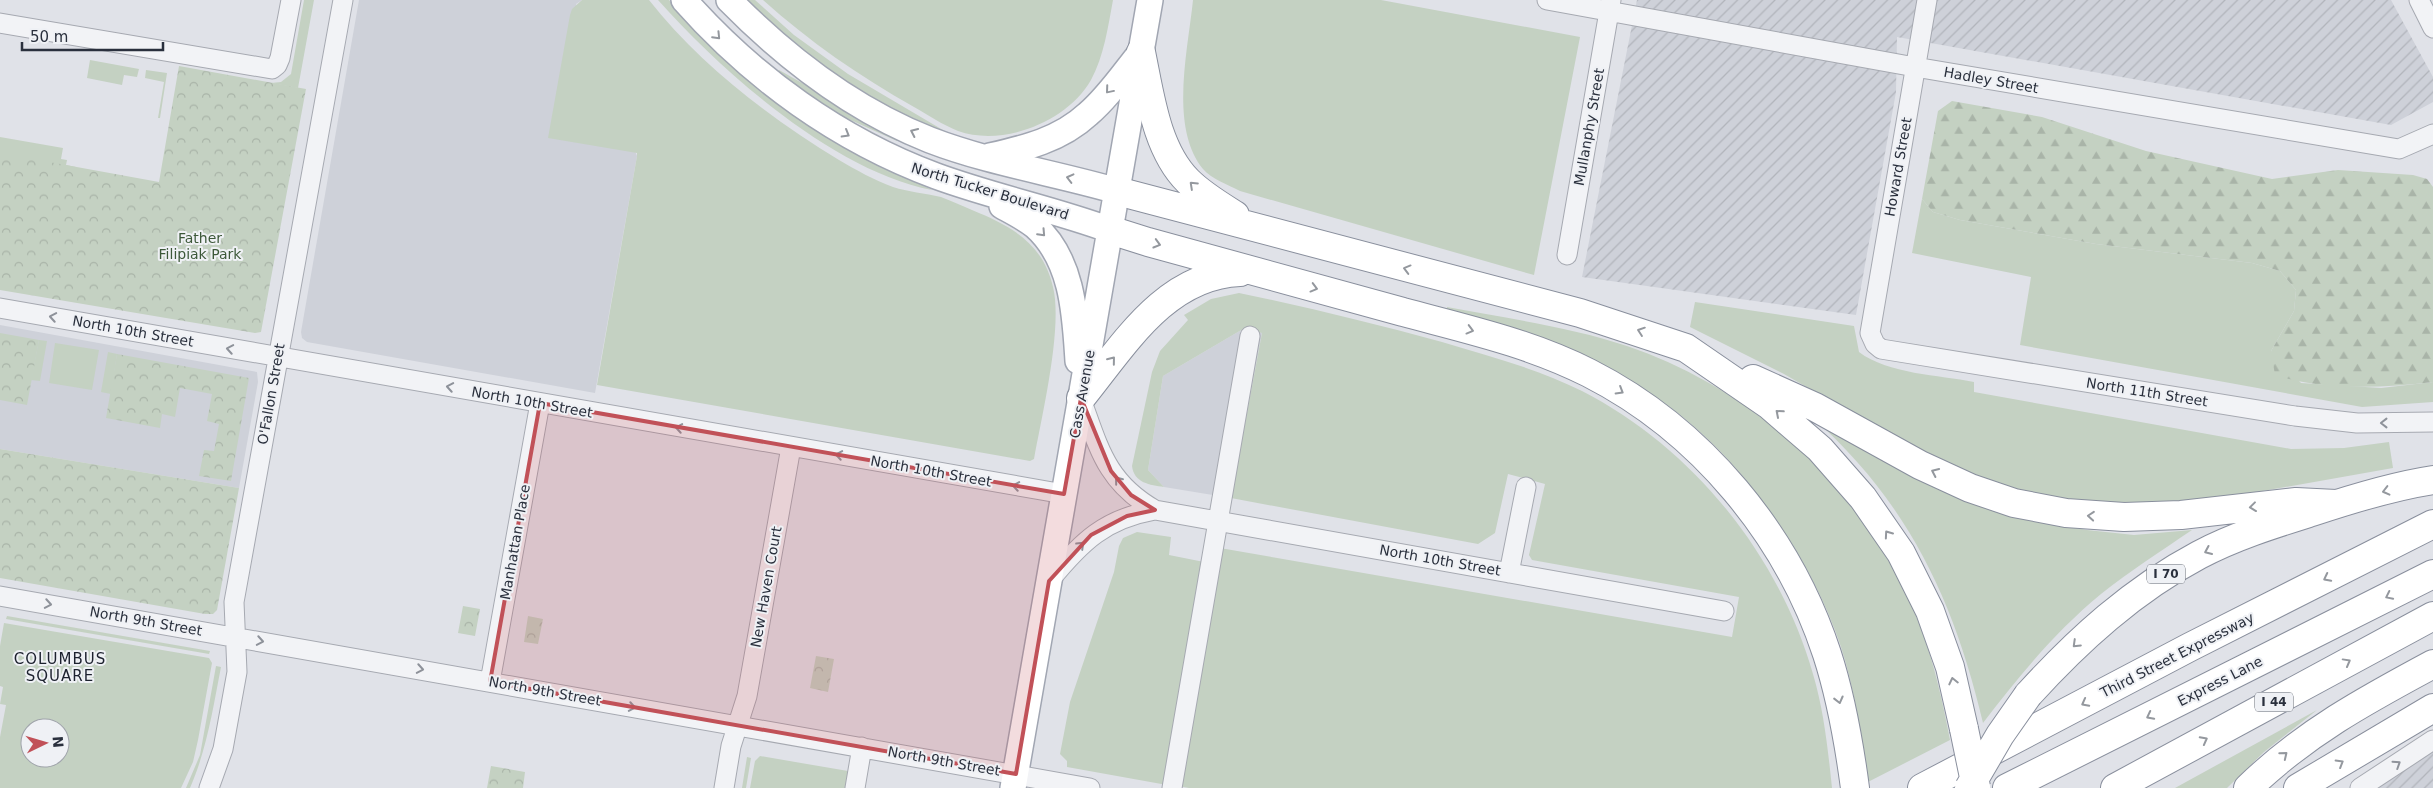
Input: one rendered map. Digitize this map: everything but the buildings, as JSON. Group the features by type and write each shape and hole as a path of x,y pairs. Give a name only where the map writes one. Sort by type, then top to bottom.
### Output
{"highway":[{"path":"1141,52 1151,103 1160,132 1177,167 1187,180 1202,193 1262,230"},
{"path":"1117,191 1580,313 1686,348 1816,407 1920,465 1970,488 2014,503 2066,513 2124,517 2182,515 2296,502 2336,504"},
{"path":"1110,230 1535,350 1603,381 1675,430 1710,462 1743,500 1772,540 1797,584 1812,615 1833,675 1846,728 1855,787"},
{"path":"1081,398 1142,322 1168,298 1194,282 1210,276 1254,272"},
{"path":"1686,348 1769,405 1820,449 1863,498 1901,553 1930,611 1950,668 1976,788"},
{"name":"I 70","path":"1969,788 2000,735 2028,696 2090,631 2173,570 2201,554 2269,525 2336,504 2433,480"},
{"name":"Third Street Expressway","path":"1922,788 2433,524"},
{"name":"Express Lane","path":"2007,788 2433,574"},
{"name":"I 44","path":"2115,788 2433,616"},
{"path":"2248,788 2302,741 2332,720 2433,664"},
{"path":"2298,788 2433,708"}],"main road":[{"name":"North Tucker Boulevard","path":"684,0 745,61 829,124 903,163 972,188 1110,230"},
{"path":"729,0 790,56 836,90 928,139 986,157 1117,191"},
{"name":"Cass Avenue","path":"1014,781 1150,0"},
{"path":"986,157 1032,146 1071,128 1089,114 1141,52"},
{"path":"972,188 1034,225 1054,248 1060,259 1071,294 1074,312 1081,398"}],"street":[{"path":"0,23 272,69 277,65 280,58 291,0"},
{"name":"O'Fallon Street","path":"209,788 218,766 237,672 234,602 343,0"},
{"name":"Hadley Street","path":"1547,0 1610,5 1915,67 2399,149 2433,134"},
{"name":"Howard Street","path":"1870,333 1927,0"},
{"path":"2419,0 2433,28"},
{"name":"Mullanphy Street","path":"1567,254 1610,5"},
{"name":"North 10th Street","path":"0,308 1064,494"},
{"name":"North 11th Street","path":"1870,333 1881,349 1890,351 2295,416 2357,423 2433,422"},
{"path":"1172,788 1250,336"},
{"name":"North 10th Street","path":"1081,398 1098,447 1111,471 1131,495 1155,510 1724,611"},
{"name":"Manhattan Place","path":"490,682 540,403"},
{"name":"New Haven Court","path":"724,788 731,746 747,696 791,447"},
{"path":"1509,572 1526,487"},
{"name":"North 10th Street","path":"1049,581 1069,556 1091,535 1120,519 1155,510"},
{"name":"North 9th Street","path":"0,596 862,747 1014,781 1090,788"},
{"path":"2360,788 2433,740"},
{"path":"855,788 862,747"}],"highlighted area":[{"path":"1081,398 1111,471 1131,495 1155,510 1127,516 1091,535 1049,581 1016,774 490,682 540,403 1064,494"}],"shaded area":[{"path":"359,0 582,0 576,4 637,156 595,393 307,342 302,338 301,332"},
{"path":"1637,0 2391,0 2433,77 2433,102 2391,125 1897,37 1896,92 1856,315 1582,277"},
{"path":"0,325 257,372 258,382 239,488 0,449"},
{"path":"1243,329 1262,333 1231,498 1164,487 1148,470 1163,376"},
{"path":"2433,751 2433,788 2376,788"}],"green space":[{"path":"304,0 314,0 298,88 271,83 281,82 291,74"},
{"path":"582,0 649,0 669,24 713,68 762,108 813,144 872,178 893,187 941,197 986,216 1012,230 1033,248 1042,259 1048,272 1053,287 1055,304 1055,325 1050,372 1034,459 1030,461 597,385 637,153 548,138 570,15 572,9"},
{"path":"658,0 669,0 676,8 906,177 932,190 895,179 857,163 819,141 747,87 714,58"},
{"path":"742,0 755,0 794,35 848,74 953,136 898,114 827,71"},
{"path":"763,0 1113,0 1099,61 1091,80 1080,95 1050,119 1014,133 994,136 958,131 941,123 854,71"},
{"path":"1193,0 1381,0 1580,37 1534,275 1240,191 1206,173 1193,152 1186,132 1184,110 1183,88"},
{"path":"90,60 139,69 137,77 124,75 122,85 87,78"},
{"name":"Father Filipiak Park","path":"179,66 306,89 261,332 255,333 0,290 0,153 159,182"},
{"path":"146,70 167,73 160,118 158,118 164,82 145,78"},
{"path":"779,70 898,137 897,141 824,108 777,73"},
{"path":"1952,101 2042,117 2146,151 2272,179 2338,170 2413,175 2427,179 2433,187 2433,382 2394,386 2354,387 2314,384 2275,375 2271,351 2294,311 2296,290 2280,271 2252,263 2096,244 1960,220 1933,212 1922,199 1938,111"},
{"path":"0,137 63,148 61,159 67,160 66,165 76,167 0,175"},
{"path":"1922,199 1933,212 1960,220 2096,244 2252,263 2280,271 2296,290 2294,311 2271,351 2301,383 2381,388 2433,382 2433,402 2362,407 2020,345 2031,277 1912,253"},
{"path":"1239,293 1417,335 1478,352 1531,370 1582,391 1622,415 1660,443 1695,474 1726,509 1754,547 1778,588 1798,630 1817,688 1825,731 1832,788 1189,788 1178,786 1220,548 1732,637 1739,597 1532,560 1529,555 1545,484 1508,474 1495,533 1478,544 1231,498 1262,333 1243,329 1163,376 1148,470 1164,487 1139,480 1133,472 1132,466 1152,372 1160,351 1188,320 1184,315 1211,299"},
{"path":"1695,302 1854,326 1859,352 1871,359 1884,365 1914,373 1974,382 1974,392 2291,449 2344,448 2389,442 2393,468 2206,501 2079,505 1991,484 1911,447 1784,374 1690,327"},
{"path":"1447,307 1561,328 1627,346 1676,366 1722,391 1766,421 1806,456 1843,495 1874,537 1901,583 1922,631 1931,658 1950,740 1866,783 1854,697 1841,647 1828,613 1793,545 1748,482 1695,427 1667,405 1589,359 1563,347 1447,309"},
{"path":"0,333 39,340 27,405 0,400"},
{"path":"39,340 47,341 40,381 31,380"},
{"path":"55,343 99,350 92,390 49,383"},
{"path":"108,352 117,354 111,394 101,392"},
{"path":"117,354 249,378 231,481 199,476 204,450 214,451 219,424 207,421 212,394 180,388 175,417 162,414 160,428 106,418"},
{"path":"1812,417 2020,517 2087,530 2134,535 2192,530 2123,577 2084,608 2038,655 1983,723 1958,635 1923,556 1901,519 1875,483 1846,450"},
{"path":"0,449 239,488 217,610 213,614 205,614 0,578"},
{"path":"1137,532 1171,537 1169,555 1204,562 1167,785 1067,767 1067,761 1060,754 1070,702 1114,572 1119,546 1123,538"},
{"path":"463,606 480,609 475,636 458,633"},
{"path":"7,616 210,651 209,654 6,619"},
{"path":"528,616 543,619 538,644 524,642"},
{"path":"4,623 209,658 212,663 193,762 181,788 0,788 0,737 6,705 0,704 3,687 0,686 0,646"},
{"path":"816,656 834,659 828,692 810,688"},
{"path":"216,666 221,667 205,743 190,788 186,788 200,755"},
{"path":"2317,710 2264,752 2227,788 2175,788"},
{"path":"760,756 848,771 846,788 750,788 755,761"},
{"path":"747,757 751,758 746,788 742,788"},
{"path":"491,766 525,772 523,788 487,788"}],"district":[{"name":"COLUMBUS SQUARE","path":"60,668"}]}
